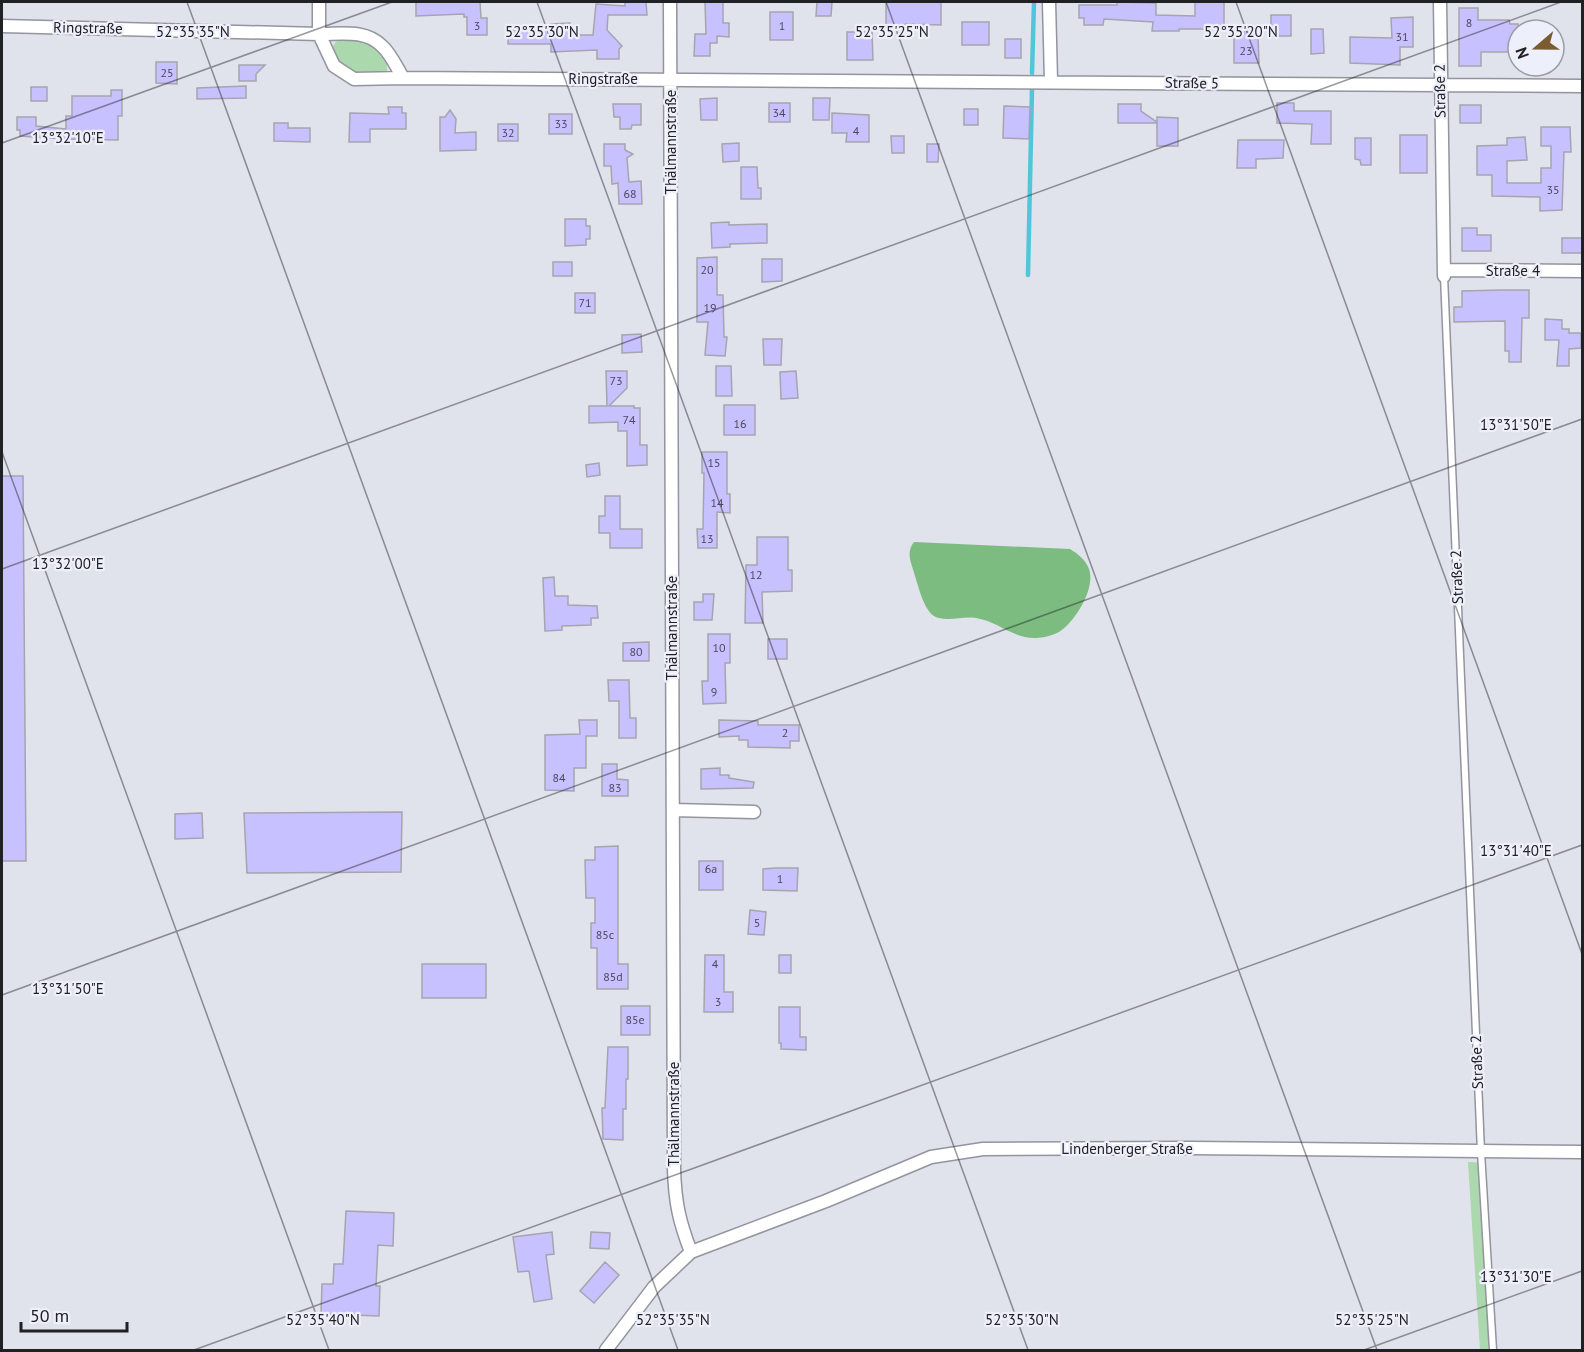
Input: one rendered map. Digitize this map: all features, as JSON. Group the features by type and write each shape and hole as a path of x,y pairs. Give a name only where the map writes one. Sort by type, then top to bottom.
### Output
{"street":[{"name":"Ringstraße","path":"319,2 319,34 334,66 354,79 802,80"},
{"name":"Thälmannstraße","path":"670,2 675,1203 680,1225 691,1252"},
{"path":"1049,2 1051,81"},
{"name":"Straße 2","path":"1440,2 1444,273"},
{"name":"Ringstraße","path":"2,26 351,33 368,36 383,46 403,78"},
{"name":"Straße 5","path":"802,80 1582,86"},
{"name":"Straße 4","path":"1444,273 1582,271"},
{"path":"673,810 753,812"},
{"name":"Lindenberger Straße","path":"691,1252 932,1158 983,1149 1190,1148 1582,1152"},
{"path":"606,1350 654,1287 691,1252"}],"lane":[{"name":"Straße 2","path":"1444,273 1481,1152 1493,1350"}],"green space":[{"path":"344,38 358,39 373,46 387,60 387,71 384,74 353,74 333,55 334,44"},
{"path":"914,542 1070,549 1087,565 1090,585 1083,604 1071,621 1059,632 1045,637 1020,636 976,618 939,618 926,607 921,594 910,559 910,550"},
{"path":"1468,1162 1485,1163 1497,1350 1480,1350"}],"building":[{"path":"416,2 480,2 481,18 487,18 487,35 467,35 467,17 464,17 464,14 416,16"},
{"path":"625,2 646,2 647,15 608,15 607,30 622,46 619,49 619,59 597,59 597,50 551,52 551,44 508,44 509,30 551,30 551,24 570,23 570,35 593,35 596,4 625,6"},
{"path":"705,2 723,2 723,23 729,23 729,37 717,36 717,43 710,43 710,56 694,56 695,34 706,34"},
{"path":"817,2 832,2 831,16 816,16"},
{"path":"886,2 941,2 941,25 906,24 898,28 896,25 886,25"},
{"path":"1117,2 1156,3 1156,15 1195,16 1195,2 1224,2 1224,29 1152,31 1153,22 1104,19 1103,25 1084,25 1084,18 1079,18 1079,5 1117,5"},
{"path":"1459,8 1478,8 1478,20 1506,20 1506,52 1481,52 1481,66 1459,66"},
{"path":"770,12 793,12 793,40 770,40"},
{"path":"1271,15 1291,15 1291,36 1271,36"},
{"path":"1413,17 1413,47 1400,47 1400,65 1350,63 1350,37 1392,38 1391,18"},
{"path":"962,22 989,22 989,45 962,45"},
{"path":"1311,29 1323,29 1324,53 1311,54"},
{"path":"1245,30 1253,36 1258,36 1259,63 1234,63 1234,36 1241,36"},
{"path":"847,32 872,32 873,60 847,60"},
{"path":"1005,39 1021,39 1021,58 1005,58"},
{"path":"156,62 177,62 177,84 156,83"},
{"path":"239,65 265,65 256,74 256,81 239,81"},
{"path":"246,86 246,98 197,99 197,88"},
{"path":"31,87 47,87 47,101 31,101"},
{"path":"111,90 122,90 122,116 118,116 118,140 20,136 20,130 17,130 17,117 36,117 36,126 66,129 66,116 72,116 72,96 111,96"},
{"path":"717,98 717,120 701,120 700,99"},
{"path":"813,98 830,98 829,120 813,120"},
{"path":"769,103 790,103 790,122 769,122"},
{"path":"1277,103 1294,103 1294,111 1331,111 1331,144 1311,144 1312,124 1277,123"},
{"path":"613,104 641,104 641,125 632,125 631,129 620,129 620,117 614,117"},
{"path":"1118,104 1141,104 1141,111 1157,122 1157,117 1178,118 1178,146 1157,146 1157,123 1118,123"},
{"path":"1460,105 1481,105 1481,123 1460,123"},
{"path":"1004,106 1030,107 1029,139 1003,138"},
{"path":"388,107 402,107 402,113 406,113 406,129 370,129 370,142 349,142 350,113 389,114"},
{"path":"964,109 978,109 978,125 964,125"},
{"path":"450,110 456,119 455,133 476,132 476,150 440,151 440,117 445,117"},
{"path":"832,113 869,115 869,142 846,142 847,133 832,133"},
{"path":"549,114 572,114 572,134 549,134"},
{"path":"274,123 288,123 288,128 310,128 310,142 274,141"},
{"path":"498,124 518,124 518,141 498,141"},
{"path":"1541,127 1570,127 1571,152 1564,152 1562,210 1540,211 1540,197 1492,196 1492,175 1477,175 1477,146 1507,145 1507,138 1525,137 1527,160 1507,161 1507,183 1541,183 1541,168 1551,168 1551,146 1541,146"},
{"path":"1400,135 1427,135 1427,173 1400,173"},
{"path":"891,136 904,136 904,153 892,153"},
{"path":"1355,138 1371,138 1371,165 1361,165 1360,160 1355,159"},
{"path":"1238,140 1284,140 1283,158 1256,159 1256,168 1237,168"},
{"path":"739,143 739,161 723,162 722,144"},
{"path":"604,144 625,144 625,150 633,154 627,158 629,182 641,181 642,204 619,204 618,183 612,184 611,166 604,166"},
{"path":"927,144 939,144 938,162 927,162"},
{"path":"741,167 757,167 761,199 741,199"},
{"path":"565,219 586,219 586,226 590,226 590,239 586,239 586,245 565,246"},
{"path":"729,222 729,225 767,224 767,243 730,244 730,247 712,248 711,223"},
{"path":"1462,228 1477,228 1477,235 1491,235 1491,251 1462,251"},
{"path":"1562,238 1582,238 1582,253 1562,253"},
{"path":"717,257 717,295 723,295 724,337 727,337 725,356 705,355 708,322 697,322 697,258"},
{"path":"762,259 782,259 782,281 762,282"},
{"path":"553,262 572,262 572,276 553,276"},
{"path":"1529,290 1529,318 1522,318 1521,362 1509,362 1509,351 1505,351 1505,321 1454,322 1454,307 1462,307 1462,291"},
{"path":"575,293 595,293 595,313 575,313"},
{"path":"1545,319 1562,320 1562,329 1569,329 1569,333 1581,333 1581,348 1569,349 1569,366 1557,366 1559,340 1545,340"},
{"path":"641,334 642,352 622,353 622,335"},
{"path":"763,339 782,339 781,365 764,365"},
{"path":"716,366 731,366 732,396 716,396"},
{"path":"606,371 627,371 627,388 609,406 640,408 640,445 647,445 647,465 627,466 627,431 618,431 618,422 589,423 589,406 607,406"},
{"path":"796,371 798,398 781,399 780,372"},
{"path":"724,405 755,405 755,435 724,435"},
{"path":"702,452 727,452 727,494 730,494 730,513 717,512 717,548 698,548 697,529 703,529"},
{"path":"599,463 600,475 587,477 586,465"},
{"path":"2,476 23,476 26,861 2,861"},
{"path":"605,496 620,496 620,529 642,529 642,548 610,548 610,533 599,533 599,516 605,516"},
{"path":"757,537 788,537 788,570 792,570 792,591 762,592 763,623 745,623 746,565 757,565"},
{"path":"554,577 555,596 568,596 568,605 597,606 598,618 591,618 591,625 562,626 562,630 545,631 543,578"},
{"path":"703,594 714,594 712,620 694,620 694,602 703,602"},
{"path":"708,634 730,634 730,663 725,663 726,703 703,704 702,681 708,681"},
{"path":"768,639 787,639 787,659 768,659"},
{"path":"649,642 649,661 623,661 623,643"},
{"path":"608,680 629,680 630,718 636,718 636,738 619,738 619,701 609,701"},
{"path":"579,720 597,720 597,736 586,736 586,768 574,768 574,791 545,790 545,735 580,734"},
{"path":"719,720 758,721 758,725 799,725 799,741 790,741 790,748 748,747 748,740 739,740 739,736 719,737"},
{"path":"602,764 617,764 617,779 628,780 628,796 602,796"},
{"path":"720,768 720,775 729,775 729,778 754,782 753,788 701,789 701,769"},
{"path":"402,812 401,872 247,873 244,813"},
{"path":"202,813 203,838 175,839 175,814"},
{"path":"618,846 618,964 628,964 628,989 597,989 597,948 591,948 591,923 595,923 595,898 586,898 585,860 595,860 595,847"},
{"path":"699,861 723,861 723,890 699,890"},
{"path":"798,868 797,891 763,890 763,869"},
{"path":"750,910 766,912 764,935 748,934"},
{"path":"705,955 724,955 724,992 733,992 733,1012 704,1012"},
{"path":"779,955 791,955 791,973 779,973"},
{"path":"422,964 486,964 486,998 422,998"},
{"path":"621,1006 650,1006 650,1035 621,1035"},
{"path":"779,1007 800,1007 800,1037 806,1037 806,1050 781,1049"},
{"path":"608,1047 628,1047 623,1140 603,1139 602,1108 605,1108"},
{"path":"346,1211 394,1213 393,1246 378,1245 376,1286 380,1286 379,1316 321,1314 322,1284 333,1284 334,1264 343,1264"},
{"path":"552,1232 554,1254 546,1255 552,1299 534,1302 529,1271 518,1272 513,1237"},
{"path":"591,1232 610,1233 609,1249 590,1248"},
{"path":"605,1262 619,1275 594,1303 580,1291"}],"waterway":[{"path":"1032,73 1034,2"},
{"path":"1028,275 1032,89"}]}
